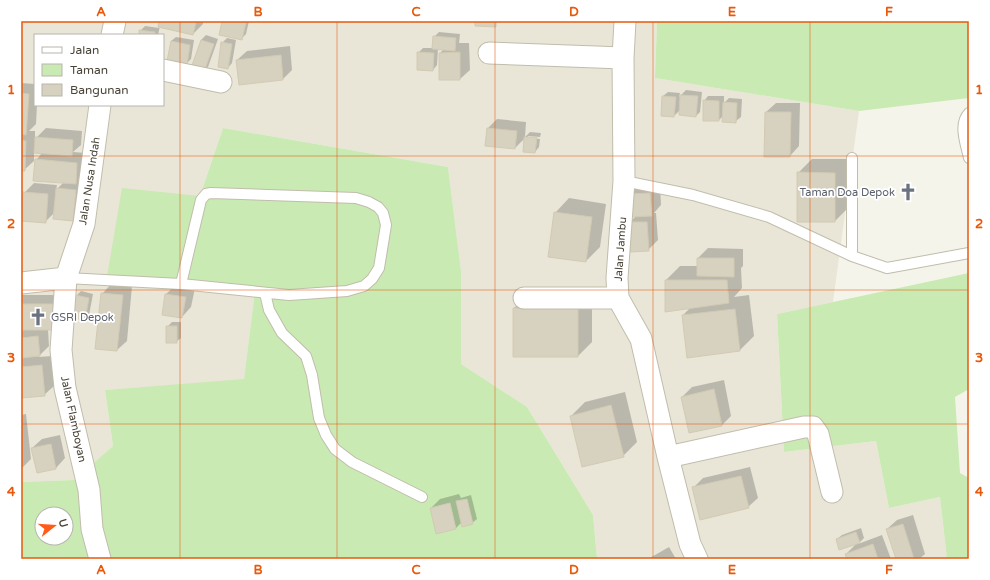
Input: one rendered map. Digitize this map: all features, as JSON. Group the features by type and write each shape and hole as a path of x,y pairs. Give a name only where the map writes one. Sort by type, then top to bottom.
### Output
{"street":[{"path":"112,34 115,21"},
{"name":"Jalan Jambu","path":"625,21 623,58 624,181 616,278 618,298 642,339 668,457 690,544 697,559"},
{"path":"489,53 623,58"},
{"path":"164,70 221,82"},
{"name":"Jalan Nusa Indah","path":"66,278 84,224 100,106"},
{"path":"21,283 66,278"},
{"name":"Jalan Flamboyan","path":"66,278 61,350 65,388 89,490 92,529 97,558"},
{"path":"524,298 618,298"},
{"path":"668,457 809,426 813,427 818,434 832,492"}],"lane":[{"path":"969,113 965,117 963,127 969,158"},
{"path":"852,158 852,256"},
{"path":"624,181 693,195 769,217 852,256 887,268 969,253"},
{"path":"66,278 181,284 289,295 347,291 364,286 372,279 379,268 386,225 383,213 378,207 369,202 356,198 206,194 200,200 181,284"},
{"path":"264,293 269,310 282,333 306,356 312,375 319,418 326,435 335,449 352,462 422,497"}],"shaded area":[{"path":"21,21 657,21 655,78 859,111 833,302 777,314 784,452 876,441 889,508 940,497 947,559 597,559 593,515 527,407 461,364 461,271 448,167 223,128 200,196 255,291 244,380 105,390 113,446 74,480 21,482"}],"green space":[{"path":"657,21 969,21 969,98 859,111 655,78"},
{"path":"223,128 448,167 461,271 461,364 527,407 593,515 597,559 21,559 21,482 74,480 113,446 105,390 244,379 255,291 106,282 122,188 200,196"},
{"path":"969,273 969,389 955,397 960,473 969,478 969,559 947,559 940,497 889,508 876,441 784,452 777,314"}],"building":[{"path":"159,21 196,22 193,35 158,27"},
{"path":"222,21 246,22 242,40 219,35"},
{"path":"475,21 496,21 496,27 475,26"},
{"path":"139,30 155,32 155,34 139,34"},
{"path":"433,36 456,38 455,51 432,49"},
{"path":"201,40 214,44 204,72 191,68"},
{"path":"171,41 190,45 187,65 167,61"},
{"path":"221,42 232,44 228,69 218,67"},
{"path":"417,52 434,53 433,71 417,70"},
{"path":"460,52 460,80 439,80 439,53"},
{"path":"281,55 283,80 239,85 236,60"},
{"path":"21,93 29,94 26,135 21,134"},
{"path":"680,95 698,96 696,117 679,115"},
{"path":"662,96 676,97 674,117 661,116"},
{"path":"703,100 719,101 719,121 703,121"},
{"path":"723,102 737,103 736,123 722,122"},
{"path":"765,112 791,112 790,157 764,157"},
{"path":"487,128 517,131 515,149 485,146"},
{"path":"35,137 73,140 72,156 34,153"},
{"path":"524,137 537,137 535,153 523,152"},
{"path":"21,140 26,141 25,171 21,171"},
{"path":"35,159 77,163 76,184 33,181"},
{"path":"797,172 835,173 835,222 797,222"},
{"path":"56,188 76,190 73,221 53,219"},
{"path":"23,192 48,194 46,223 21,221"},
{"path":"650,193 652,216 629,217 628,194"},
{"path":"554,212 592,217 586,262 548,257"},
{"path":"628,222 647,222 649,251 630,252"},
{"path":"697,258 734,258 734,277 697,276"},
{"path":"665,280 727,280 729,303 665,312"},
{"path":"101,293 123,295 117,351 95,349"},
{"path":"165,294 186,297 182,318 162,315"},
{"path":"75,295 89,298 85,320 71,318"},
{"name":"GSRI Depok","path":"21,304 54,304 54,330 21,330"},
{"path":"513,308 578,308 578,357 513,357"},
{"path":"735,309 740,351 687,358 682,315"},
{"path":"166,326 177,326 177,343 166,343"},
{"path":"38,336 40,356 21,358 21,338"},
{"path":"42,365 45,396 21,398 21,367"},
{"path":"714,389 722,426 689,433 681,397"},
{"path":"611,405 624,457 582,467 570,416"},
{"path":"51,444 56,469 37,473 31,448"},
{"path":"741,476 749,508 700,520 692,487"},
{"path":"467,499 473,524 462,527 456,501"},
{"path":"450,503 456,529 436,534 430,508"},
{"path":"903,524 914,559 896,559 886,529"},
{"path":"856,532 860,543 839,550 836,539"},
{"path":"873,544 878,559 847,559 845,554"}],"place":[{"name":"Taman Doa Depok","path":"908,192"},
{"name":"GSRI Depok","path":"38,317"}]}
